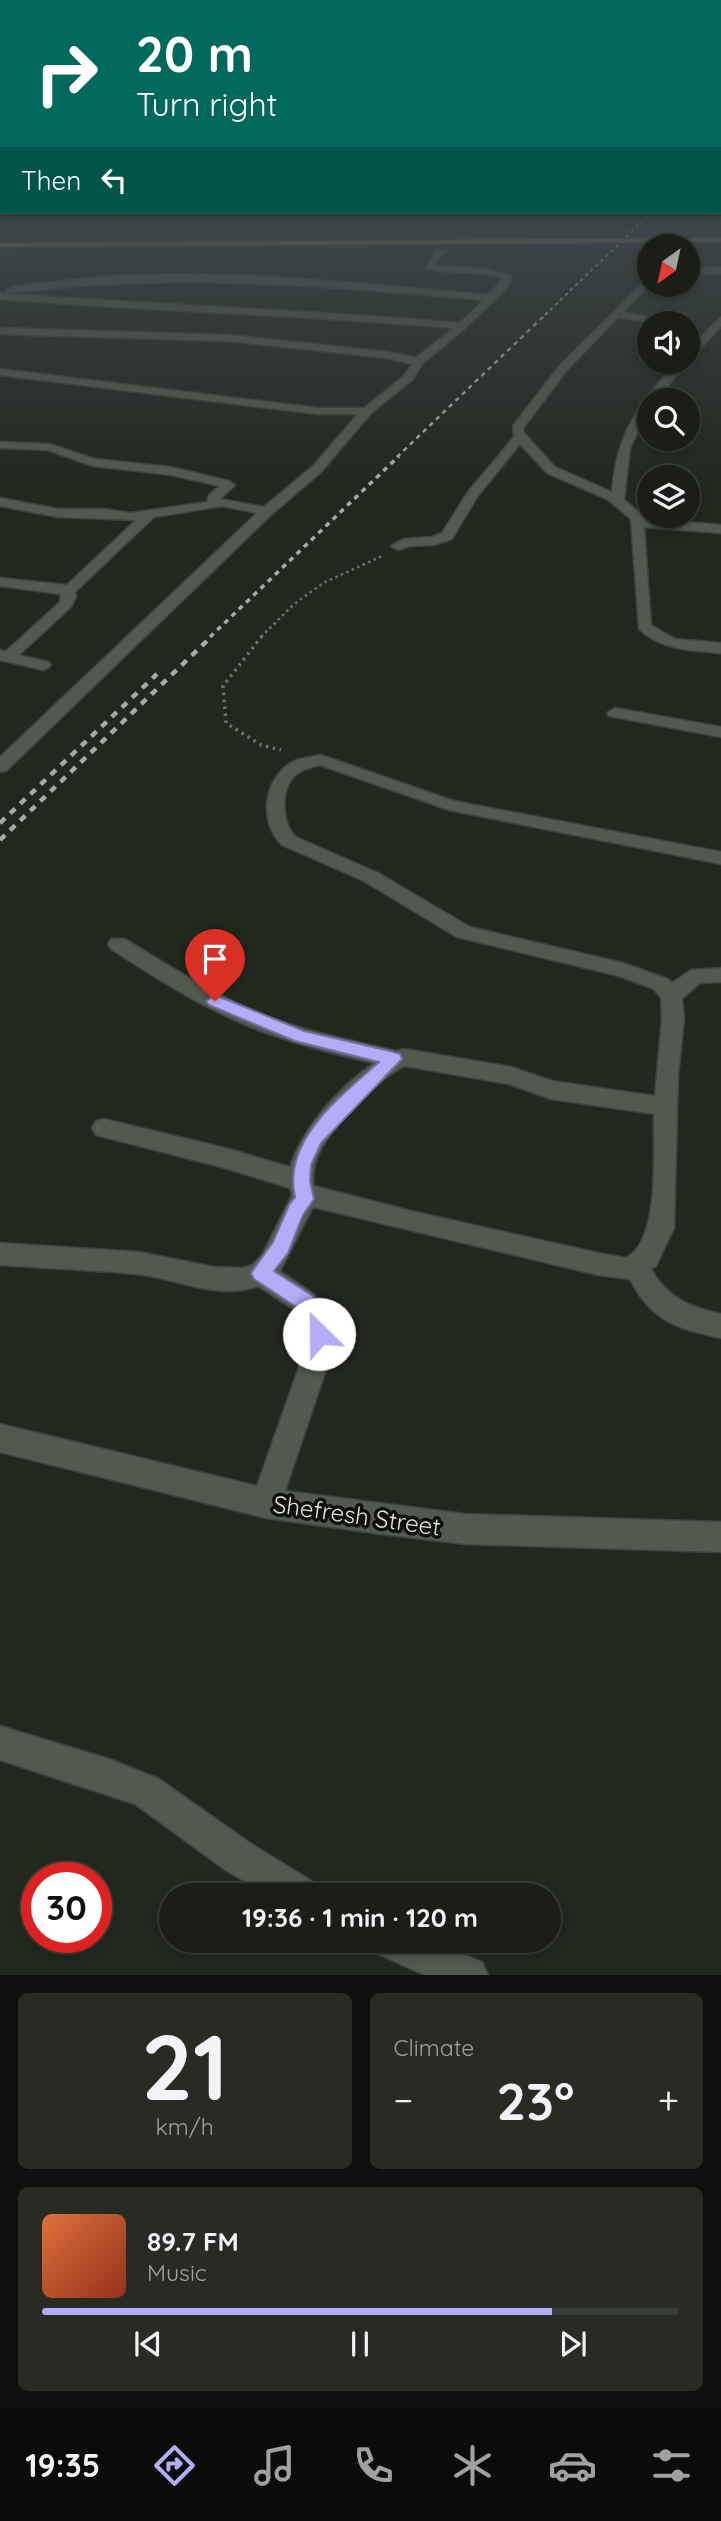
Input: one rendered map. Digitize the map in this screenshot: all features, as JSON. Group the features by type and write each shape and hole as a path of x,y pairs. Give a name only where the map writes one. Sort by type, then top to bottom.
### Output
{"street":[{"path":"429,293 491,298"},
{"path":"3,760 267,511 317,469 367,411 408,378 418,362 496,293"},
{"path":"637,293 541,395 517,428 519,438 551,470 618,500 637,519"},
{"path":"0,294 141,307 337,315 462,326"},
{"path":"617,314 637,317"},
{"path":"700,346 718,330 721,320"},
{"path":"701,327 718,330"},
{"path":"0,331 229,338 388,355 418,362"},
{"path":"0,372 318,411 367,411"},
{"path":"661,388 672,374"},
{"path":"618,500 620,457 625,439 637,421"},
{"path":"398,546 408,542 434,541 447,536 472,495 519,438"},
{"path":"0,445 49,447 93,462 171,471 227,483 227,488 213,498 217,503"},
{"path":"0,502 58,513 148,516 217,503 267,511"},
{"path":"0,582 67,590 76,585 148,516"},
{"path":"638,528 645,626 657,637 681,644 721,648"},
{"path":"700,528 721,529"},
{"path":"4,656 66,604 69,597 67,590"},
{"path":"4,656 43,665"},
{"path":"615,713 721,732"},
{"path":"104,1128 225,1158 316,1196 411,1222 598,1264 626,1269 636,1266 647,1258 661,1228 665,1107 673,1019 671,997 661,984 636,974 464,932 371,877 289,841 281,835 275,822 282,779 298,765 321,760 449,805 530,823 721,858"},
{"path":"118,944 198,993 266,1025 341,1048 394,1059 404,1057 511,1076 551,1090 665,1107"},
{"path":"671,997 692,976 704,973 721,975"},
{"path":"0,1254 139,1263 214,1279 242,1280 261,1273 281,1247 296,1210 303,1190 302,1165 313,1139 362,1087 394,1059"},
{"path":"636,1266 656,1301 693,1320 721,1326"},
{"path":"261,1273 306,1303 319,1334 312,1370 266,1503"},
{"name":"Shefresh Street","path":"0,1438 266,1503 465,1529 721,1537"},
{"path":"0,1743 109,1776 147,1791 237,1857 280,1883"},
{"path":"419,1953 469,1975"}],"path":[{"path":"321,760 261,745 226,723 223,686 258,638 302,598 326,581 398,546"}],"railway":[{"path":"545,315 568,293"},
{"path":"397,457 547,313"},
{"path":"210,637 399,456"},
{"path":"0,840 212,636"},
{"path":"0,823 157,674"}],"route":[{"path":"215,1001 266,1025 301,1037 394,1059 362,1087 313,1139 302,1165 301,1181 305,1199 296,1210 281,1247 261,1273 306,1303 319,1334"}]}
